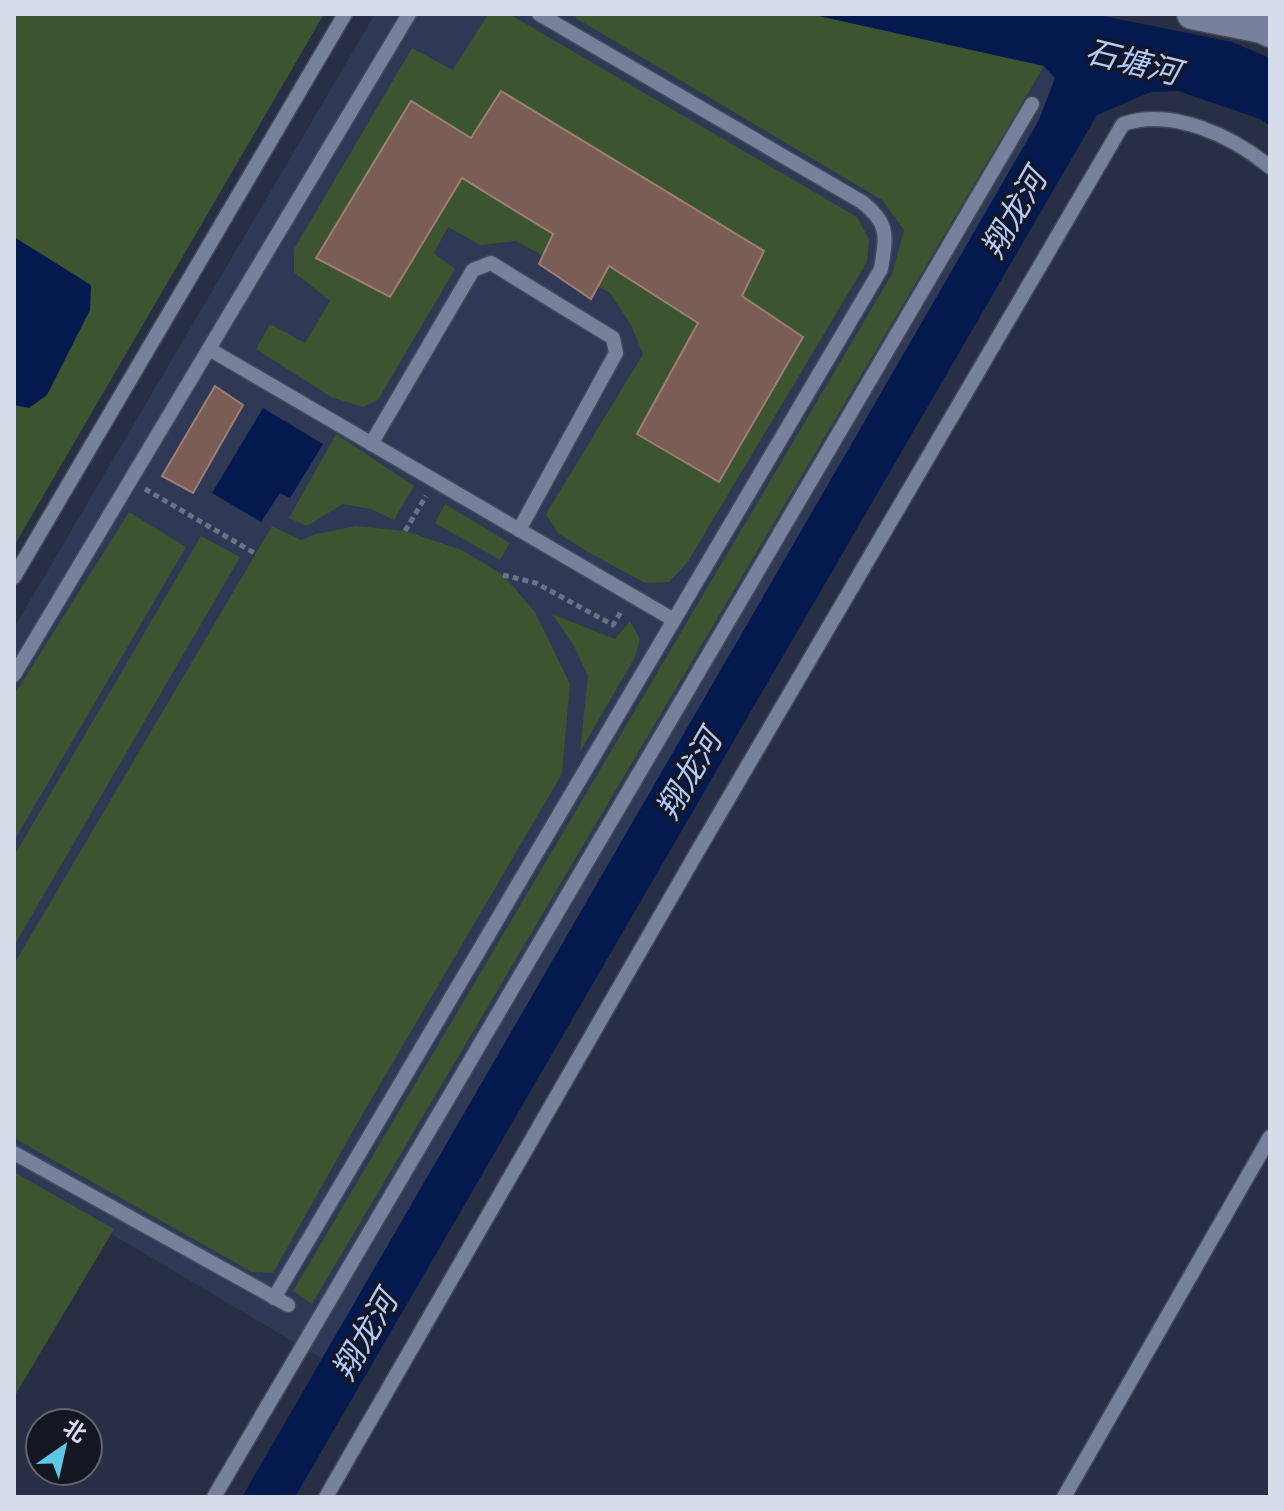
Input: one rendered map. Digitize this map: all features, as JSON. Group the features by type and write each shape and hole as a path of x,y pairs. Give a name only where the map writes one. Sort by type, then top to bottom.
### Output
{"street":[{"path":"1192,14 1270,32"}],"lane":[{"path":"14,577 345,14"},
{"path":"14,675 409,14"},
{"path":"14,1153 281,1302 674,620 881,269 886,238 879,215 862,202 539,14"},
{"path":"214,1497 1032,104"},
{"path":"326,1497 696,854 1123,124 1140,118 1187,124 1225,137 1270,167"},
{"path":"371,444 473,270 491,263 613,338 616,353 519,530"},
{"path":"209,349 674,620"},
{"path":"1064,1497 1270,1137"}],"path":[{"path":"131,480 256,554"},
{"path":"405,531 435,481"},
{"path":"503,575 536,583 613,625 632,596"}],"shaded area":[{"path":"375,14 810,14 1044,66 1055,78 1039,120 322,1359 14,1176 14,628"}],"green space":[{"path":"14,14 324,14 14,546"},
{"path":"488,14 509,14 857,217 869,239 867,262 687,563 669,582 645,583 588,552 558,533 546,514 643,354 631,325 610,293 516,241 480,245 448,227 434,253 455,269 378,400 363,407 331,397 256,349 270,324 305,343 330,301 294,272 294,249 412,48 453,70"},
{"path":"569,14 810,14 1044,66 312,1304 293,1291 892,274 904,230 882,200"},
{"path":"336,434 414,486 394,520 371,509 343,504 307,526 289,518"},
{"path":"445,504 510,543 500,560 435,523"},
{"path":"129,512 186,547 14,841 14,695"},
{"path":"272,526 301,540 356,526 405,531 462,550 503,575 535,612 570,684 562,774 273,1273 252,1272 14,1138 14,964"},
{"path":"201,536 240,557 14,946 14,856"},
{"path":"552,614 615,639 630,621 640,639 635,657 580,752 588,676 574,646"},
{"path":"14,1172 114,1229 14,1397"}],"water":[{"path":"810,14 1093,14 1232,42 1270,58 1270,126 1260,119 1178,91 1151,92 1097,115 295,1497 242,1497 1039,120 1055,78 1044,66"},
{"path":"14,237 91,285 90,310 47,395 29,408 14,405"},
{"path":"263,408 323,444 290,498 280,493 261,522 212,493"}],"building":[{"path":"501,91 764,251 742,296 803,337 719,482 637,434 698,323 609,266 591,299 539,264 553,234 462,178 390,297 316,258 411,101 471,138"},
{"path":"215,386 243,405 193,493 162,476"}],"water label":[{"name":"石塘河","path":"1133,61"},
{"name":"翔龙河","path":"1013,213"},
{"name":"翔龙河","path":"688,774"},
{"name":"翔龙河","path":"364,1335"}]}
